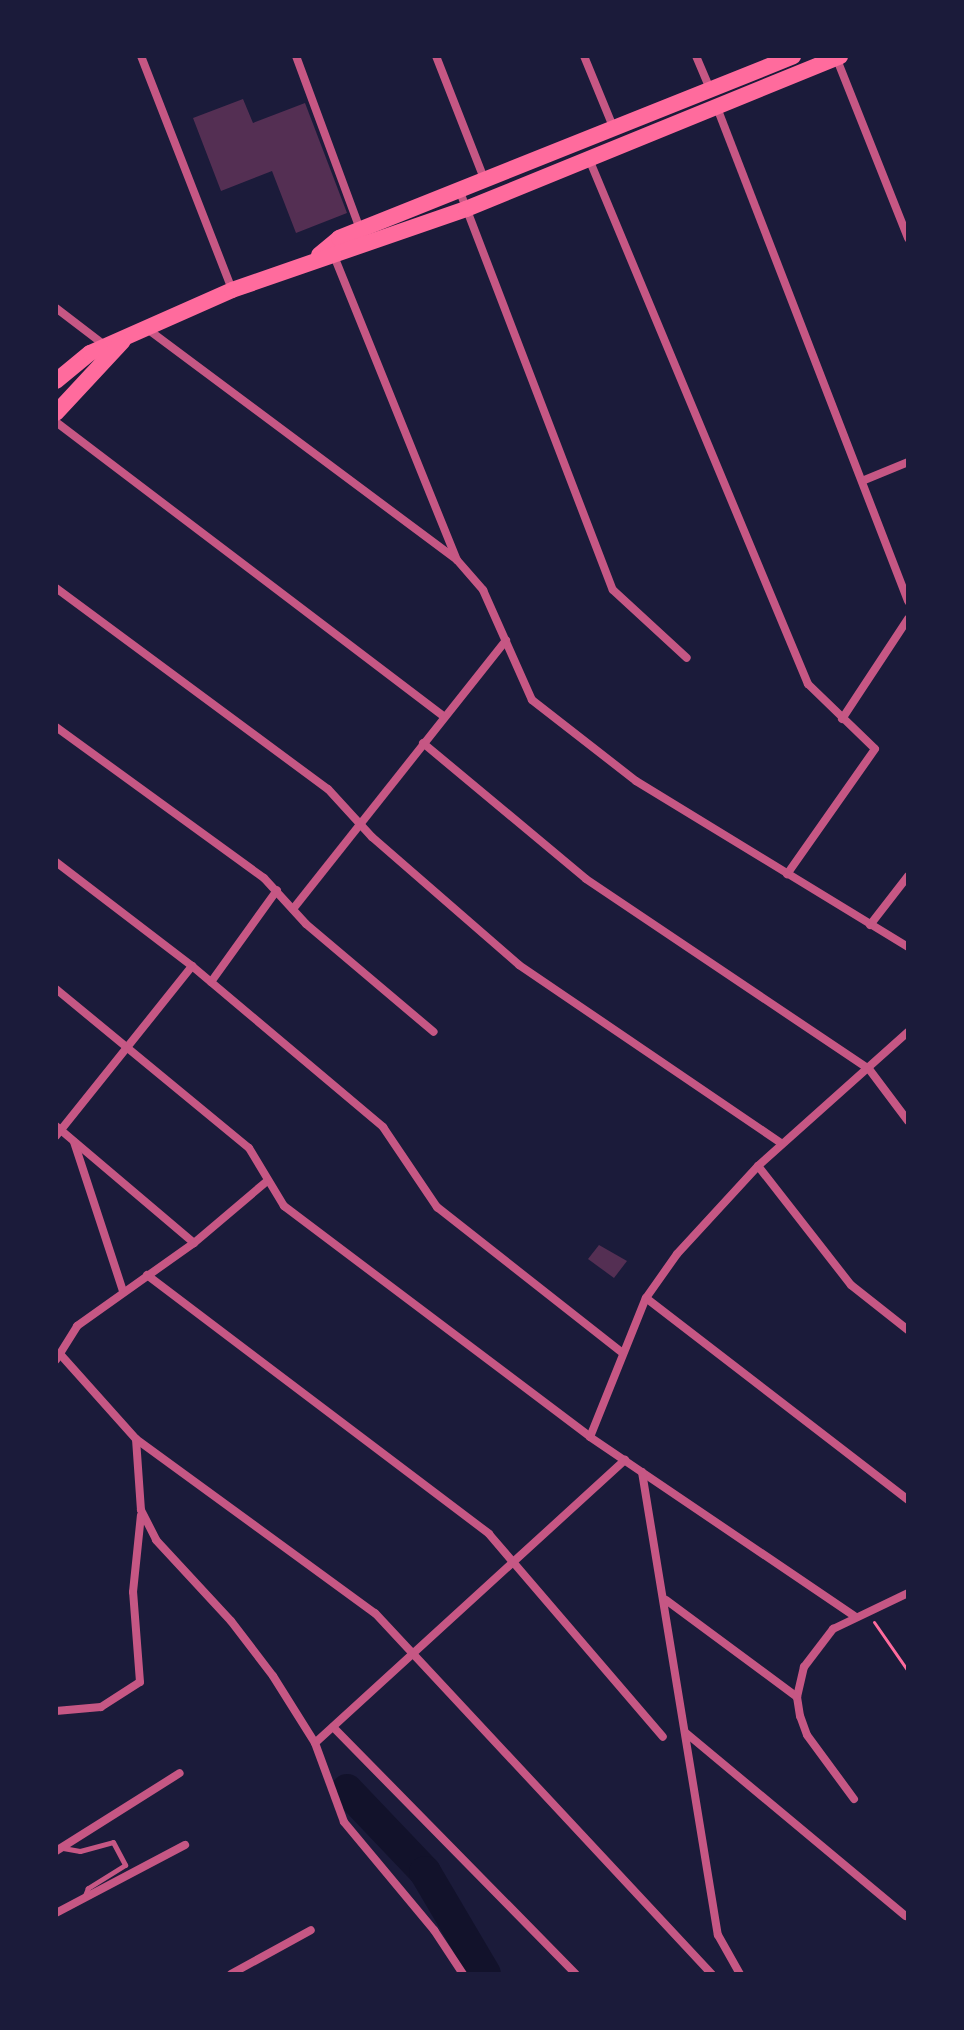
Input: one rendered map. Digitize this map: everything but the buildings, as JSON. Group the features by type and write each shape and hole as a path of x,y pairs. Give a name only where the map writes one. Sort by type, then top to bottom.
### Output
{"main road":[{"path":"327,252 360,229 486,182 793,56"},
{"path":"56,381 126,336 232,290 327,252 466,209 837,56"},
{"path":"56,413 110,349"}],"street":[{"path":"141,56 232,290"},
{"path":"296,56 360,229"},
{"path":"436,56 486,182"},
{"path":"584,56 614,130"},
{"path":"696,56 908,601"},
{"path":"837,56 908,238"},
{"path":"589,159 808,684 875,749 787,874"},
{"path":"460,192 613,590 687,658"},
{"path":"327,252 457,560"},
{"path":"56,308 110,349"},
{"path":"146,327 457,560 483,590 524,687 544,712 636,781 908,947"},
{"path":"56,422 444,716"},
{"path":"862,481 908,462"},
{"path":"56,588 328,789 359,823 519,965 782,1144"},
{"path":"842,719 908,619"},
{"path":"293,909 506,640"},
{"path":"56,727 277,890 293,909 434,1032"},
{"path":"423,743 586,879 869,1069 908,1121"},
{"path":"56,862 192,966 383,1127 437,1207 621,1352"},
{"path":"870,925 908,876"},
{"path":"211,982 277,890"},
{"path":"60,1134 192,966"},
{"path":"56,989 249,1148 266,1182 284,1206 590,1437 854,1616"},
{"path":"590,1437 621,1352 646,1298 677,1254 758,1166 908,1032"},
{"path":"56,1126 60,1134 74,1141 194,1243"},
{"path":"74,1141 123,1291"},
{"path":"758,1166 828,1261 908,1330"},
{"path":"266,1182 194,1243 77,1326 58,1357 136,1439 330,1576 413,1652 712,1974"},
{"path":"147,1275 489,1534 663,1737"},
{"path":"646,1298 908,1500"},
{"path":"56,1711 101,1707 140,1682 133,1592 141,1510 136,1439"},
{"path":"315,1743 625,1460"},
{"path":"642,1472 666,1600 718,1935 740,1974"},
{"path":"141,1510 166,1555 231,1621 315,1743 344,1822 434,1930 463,1974"},
{"path":"854,1799 807,1735 797,1697 804,1667 817,1648 854,1616 908,1593"},
{"path":"666,1600 797,1697"},
{"path":"333,1727 576,1974"},
{"path":"686,1733 906,1916"},
{"path":"59,1849 180,1773"},
{"path":"56,1913 185,1845"},
{"path":"231,1974 311,1930"}],"lane":[{"path":"59,1849 76,1852 108,1841 116,1845 123,1869 88,1888 84,1898"}],"path":[{"path":"866,1611 908,1671"}],"waterway":[{"path":"347,1790 425,1872 485,1974"}]}
